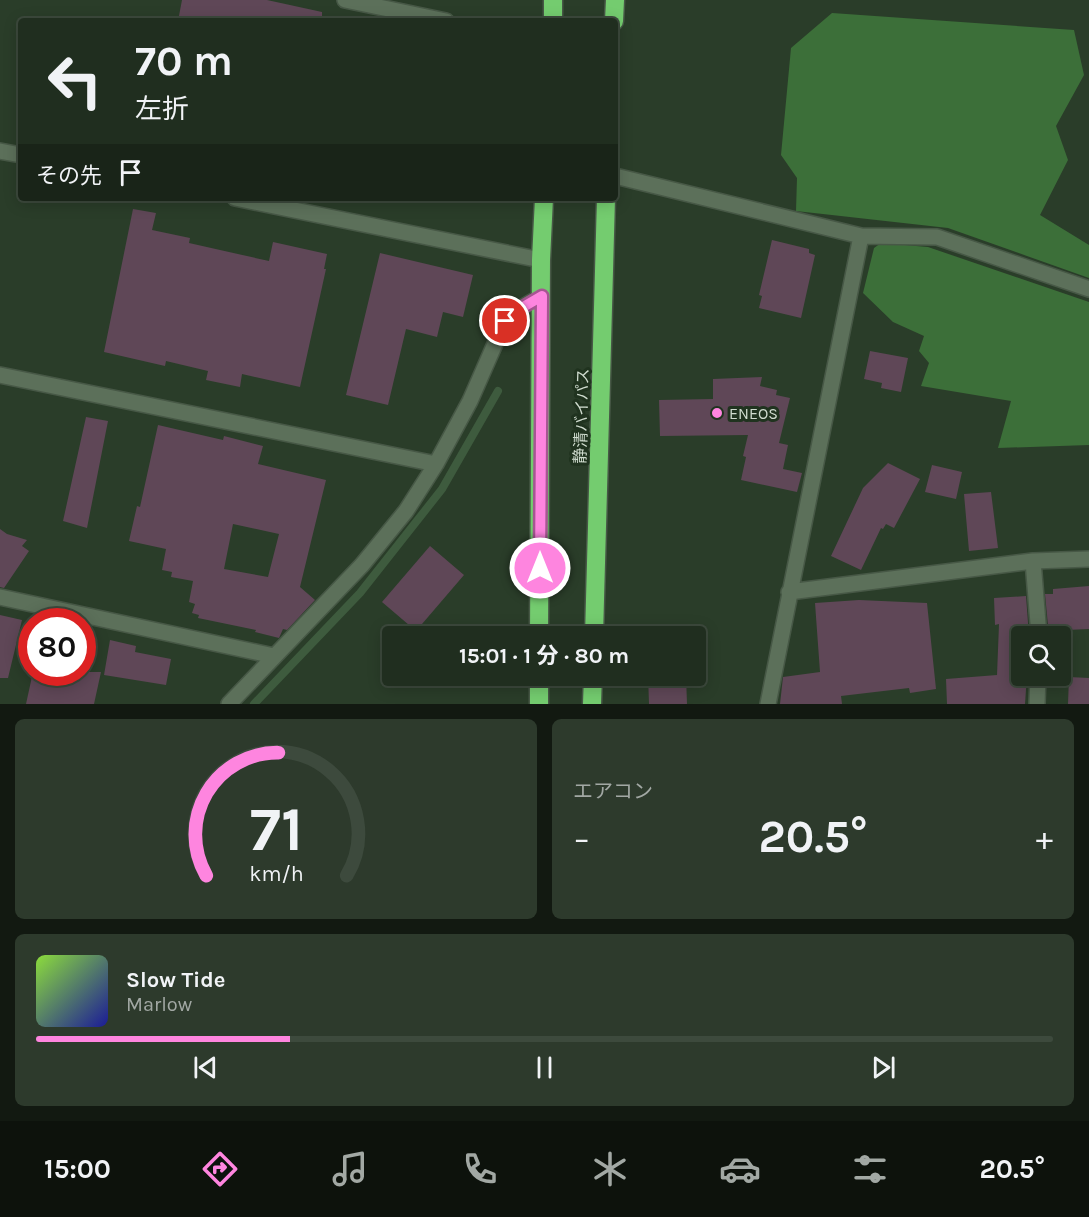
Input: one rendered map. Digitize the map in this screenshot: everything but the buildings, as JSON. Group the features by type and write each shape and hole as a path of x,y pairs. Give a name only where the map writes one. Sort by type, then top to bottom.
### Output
{"highway":[{"path":"553,0 553,18"},
{"path":"614,18 615,0"},
{"path":"539,626 541,260 544,201"},
{"name":"静清バイパス","path":"594,626 606,201"},
{"path":"539,686 539,704"},
{"path":"592,704 593,686"}],"street":[{"path":"345,0 432,18"},
{"path":"0,151 18,154"},
{"path":"618,177 861,236 937,237 1089,289"},
{"path":"250,201 541,260"},
{"path":"768,704 861,236"},
{"path":"229,704 362,565 406,511 436,464 470,401 505,321 518,310 542,296"},
{"path":"0,375 436,464"},
{"path":"789,592 1033,561 1089,559"},
{"path":"1033,561 1038,626"},
{"path":"0,597 274,656"},
{"path":"1037,704 1038,686"}],"green space":[{"path":"832,13 1074,30 1084,75 1056,126 1068,160 1040,215 1089,245 1089,278 948,228 796,211 797,178 781,155 791,48"},
{"path":"881,243 928,247 1089,302 1089,445 998,448 1011,401 921,386 929,363 919,351 924,336 893,322 863,293 874,248"}],"waterway":[{"path":"254,704 360,593 442,489 498,391"}],"place":[{"name":"ENEOS","path":"717,413"}],"route":[{"path":"505,321 518,310 542,296 540,568"}]}
